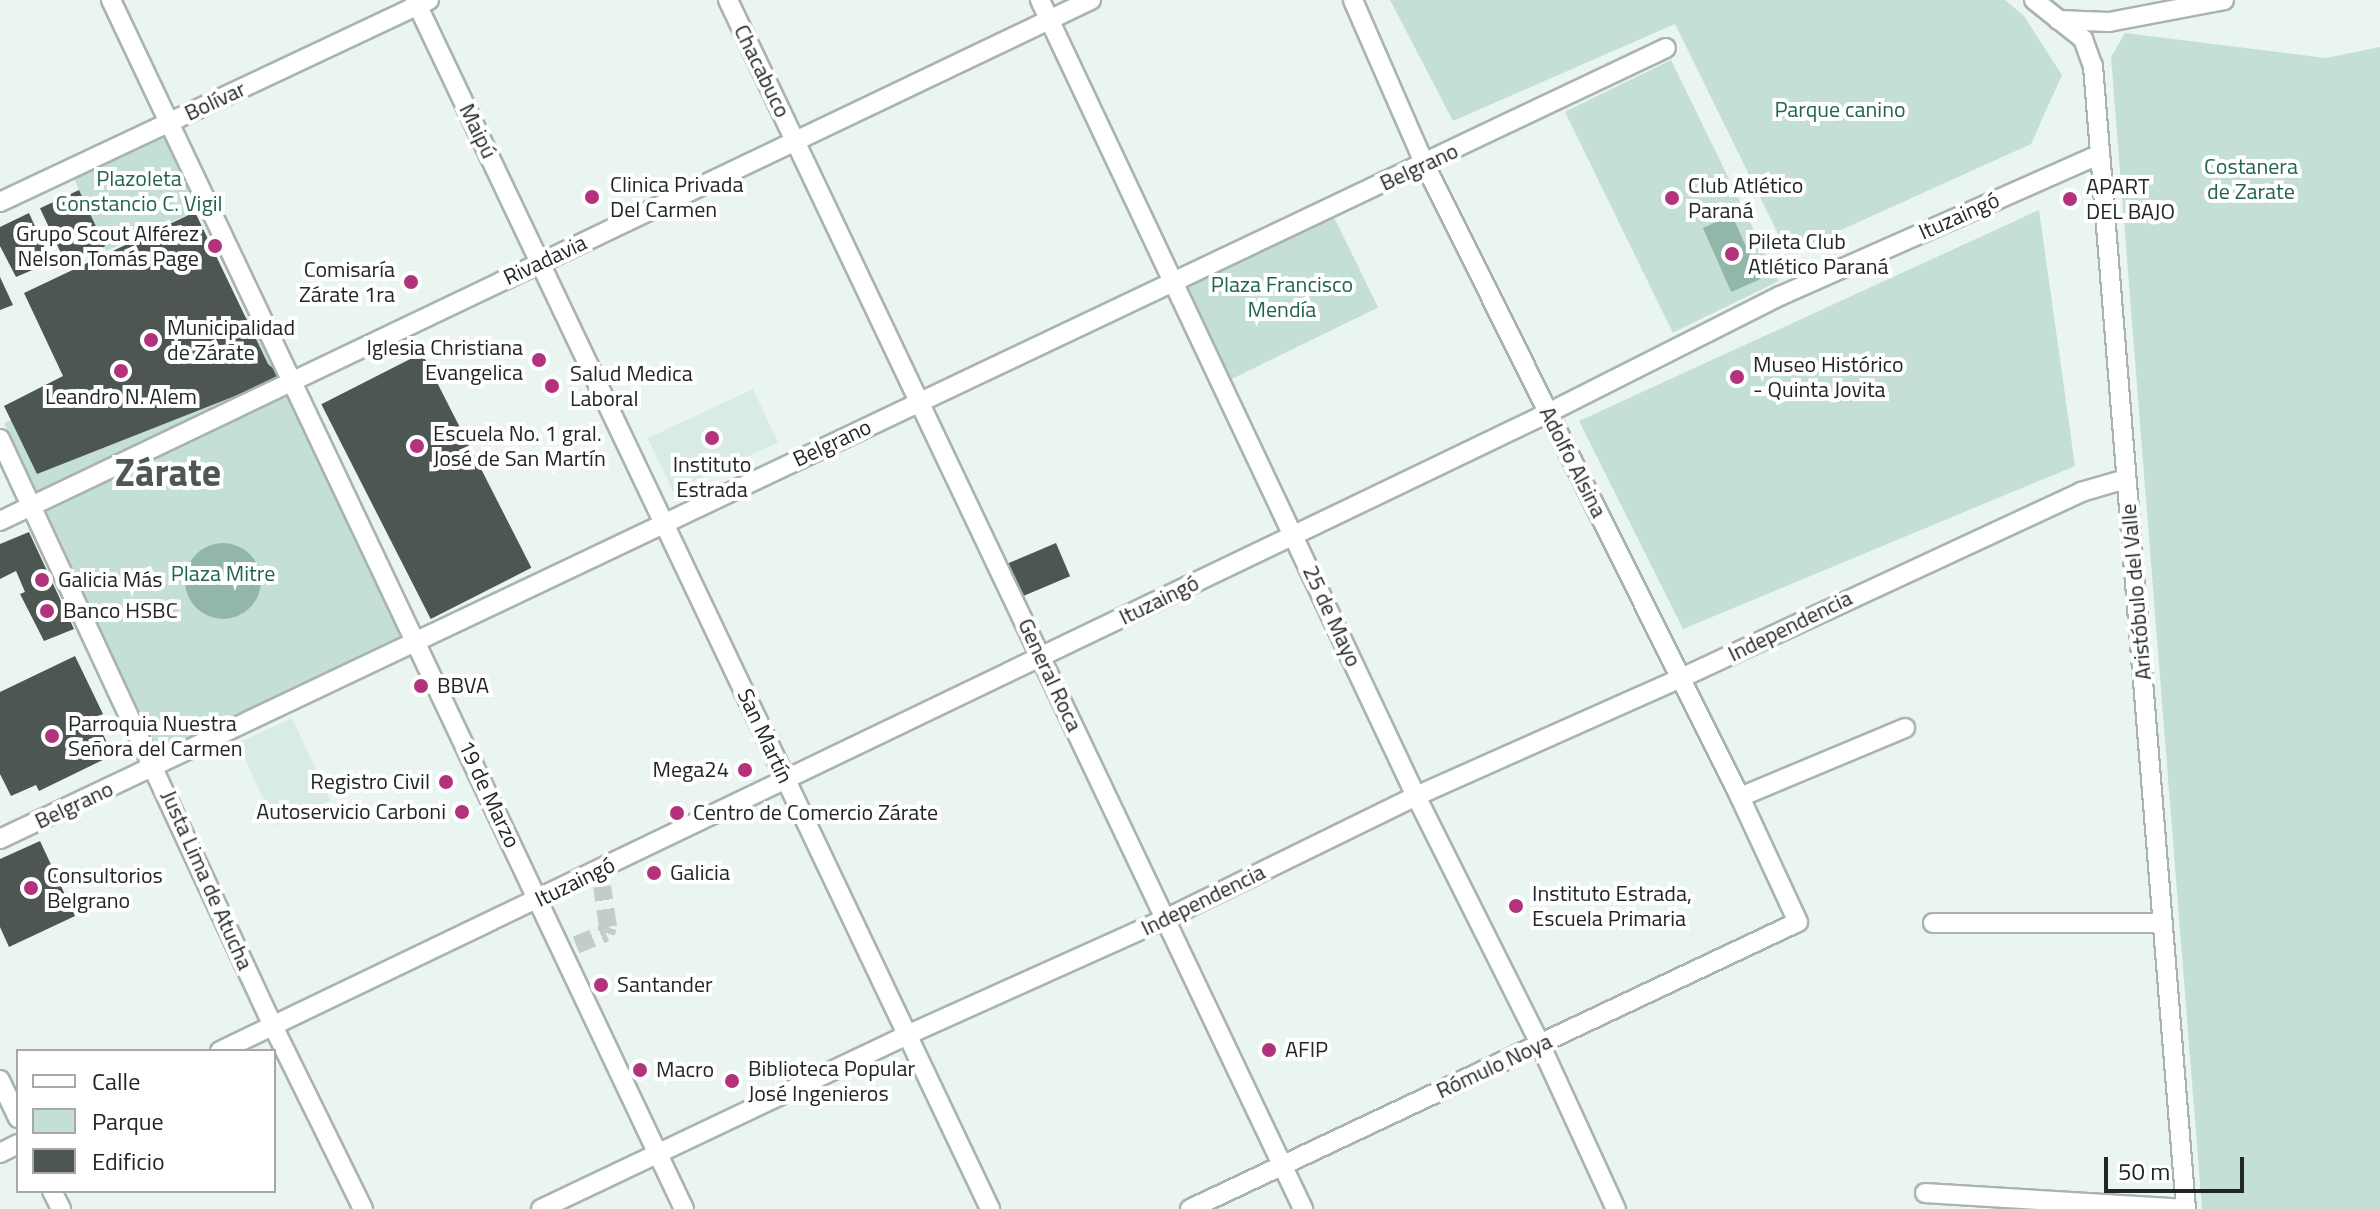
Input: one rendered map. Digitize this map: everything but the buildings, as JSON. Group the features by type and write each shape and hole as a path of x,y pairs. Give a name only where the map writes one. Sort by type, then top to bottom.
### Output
{"street":[{"name":"19 de Marzo","path":"111,0 539,900 570,948 684,1209"},
{"name":"Chacabuco","path":"728,0 797,141"},
{"name":"25 de Mayo","path":"1040,0 1416,796 1540,1044 1616,1209"},
{"name":"Rivadavia","path":"0,521 1091,0"},
{"name":"Adolfo Alsina","path":"1353,0 1425,165 1740,797 1798,922"},
{"name":"Aristóbulo del Valle","path":"2034,0 2083,39 2093,66 2186,1209"},
{"path":"2058,20 2109,22 2224,0"},
{"name":"Bolívar","path":"0,202 421,2"},
{"name":"Maipú","path":"421,2 540,263"},
{"path":"2093,66 2109,22"},
{"name":"Belgrano","path":"0,839 1666,48"},
{"name":"General Roca","path":"797,141 1303,1209"},
{"name":"Ituzaingó","path":"224,1049 539,900 600,878 786,781 1548,413 1780,296 2100,154"},
{"name":"San Martín","path":"540,263 990,1209"},
{"name":"Justa Lima de Atucha","path":"0,439 273,1026 363,1209"},
{"name":"Independencia","path":"541,1209 907,1035 1165,919 1416,796 1681,678 1864,590 2081,492 2126,479"},
{"path":"1740,797 1905,728"},
{"name":"Rómulo Noya","path":"1190,1209 1798,922"},
{"path":"1933,923 2163,923"},
{"path":"0,1080 16,1114"},
{"path":"1925,1193 2186,1209"}],"shaded area":[{"name":"Pileta Club Atlético Paraná","path":"1732,215 1760,279 1731,292 1703,228"},
{"name":"Instituto Estrada","path":"753,389 778,442 673,491 648,438"},
{"path":"216,543 230,543 244,549 255,560 261,581 258,596 250,608 230,619 216,619 202,613 191,602 185,588 185,574 191,560 202,549"},
{"path":"292,718 330,800 276,826 238,743"}],"green space":[{"name":"Parque canino","path":"1390,0 2005,0 2024,16 2062,75 2031,144 1788,254 1675,24 1453,121"},
{"name":"Costanera de Zarate","path":"2125,33 2326,58 2380,47 2380,1209 2202,1209 2111,57"},
{"name":"Club Atlético Paraná","path":"1671,60 1779,281 1673,333 1565,112"},
{"name":"Plazoleta Constancio C. Vigil","path":"169,129 204,208 106,251 71,173"},
{"path":"2039,210 2075,466 1683,629 1579,421"},
{"name":"Plaza Francisco Mendía","path":"1333,215 1378,308 1232,379 1186,286"},
{"path":"246,316 283,377 39,495 4,423"},
{"name":"Plaza Mitre","path":"279,393 295,402 400,626 401,634 396,642 171,752 161,751 152,745 43,517 44,510"}],"tunnel":[{"path":"576,945 606,933 608,927 602,886"}],"place":[{"name":"Clinica Privada Del Carmen","path":"592,197"},
{"name":"Club Atlético Paraná","path":"1672,198"},
{"name":"APART DEL BAJO","path":"2070,199"},
{"name":"Grupo Scout Alférez Nelson Tomás Page","path":"215,246"},
{"name":"Pileta Club Atlético Paraná","path":"1732,254"},
{"name":"Comisaría Zárate 1ra","path":"411,282"},
{"name":"Municipalidad de Zárate","path":"151,340"},
{"name":"Iglesia Christiana Evangelica","path":"539,360"},
{"name":"Leandro N. Alem","path":"121,371"},
{"name":"Museo Histórico - Quinta Jovita","path":"1737,377"},
{"name":"Salud Medica Laboral","path":"552,386"},
{"name":"Instituto Estrada","path":"712,438"},
{"name":"Escuela No. 1 gral. José de San Martín","path":"417,446"},
{"name":"Galicia Más","path":"42,580"},
{"name":"Banco HSBC","path":"47,611"},
{"name":"BBVA","path":"421,686"},
{"name":"Parroquia Nuestra Señora del Carmen","path":"52,736"},
{"name":"Mega24","path":"745,770"},
{"name":"Registro Civil","path":"446,782"},
{"name":"Autoservicio Carboni","path":"462,812"},
{"name":"Centro de Comercio Zárate","path":"677,813"},
{"name":"Galicia","path":"654,873"},
{"name":"Consultorios Belgrano","path":"31,888"},
{"name":"Instituto Estrada, Escuela Primaria","path":"1516,906"},
{"name":"Santander","path":"601,985"},
{"name":"AFIP","path":"1269,1050"},
{"name":"Macro","path":"640,1070"},
{"name":"Biblioteca Popular José Ingenieros","path":"732,1081"}],"district":[{"name":"Zárate","path":"168,473"}]}
